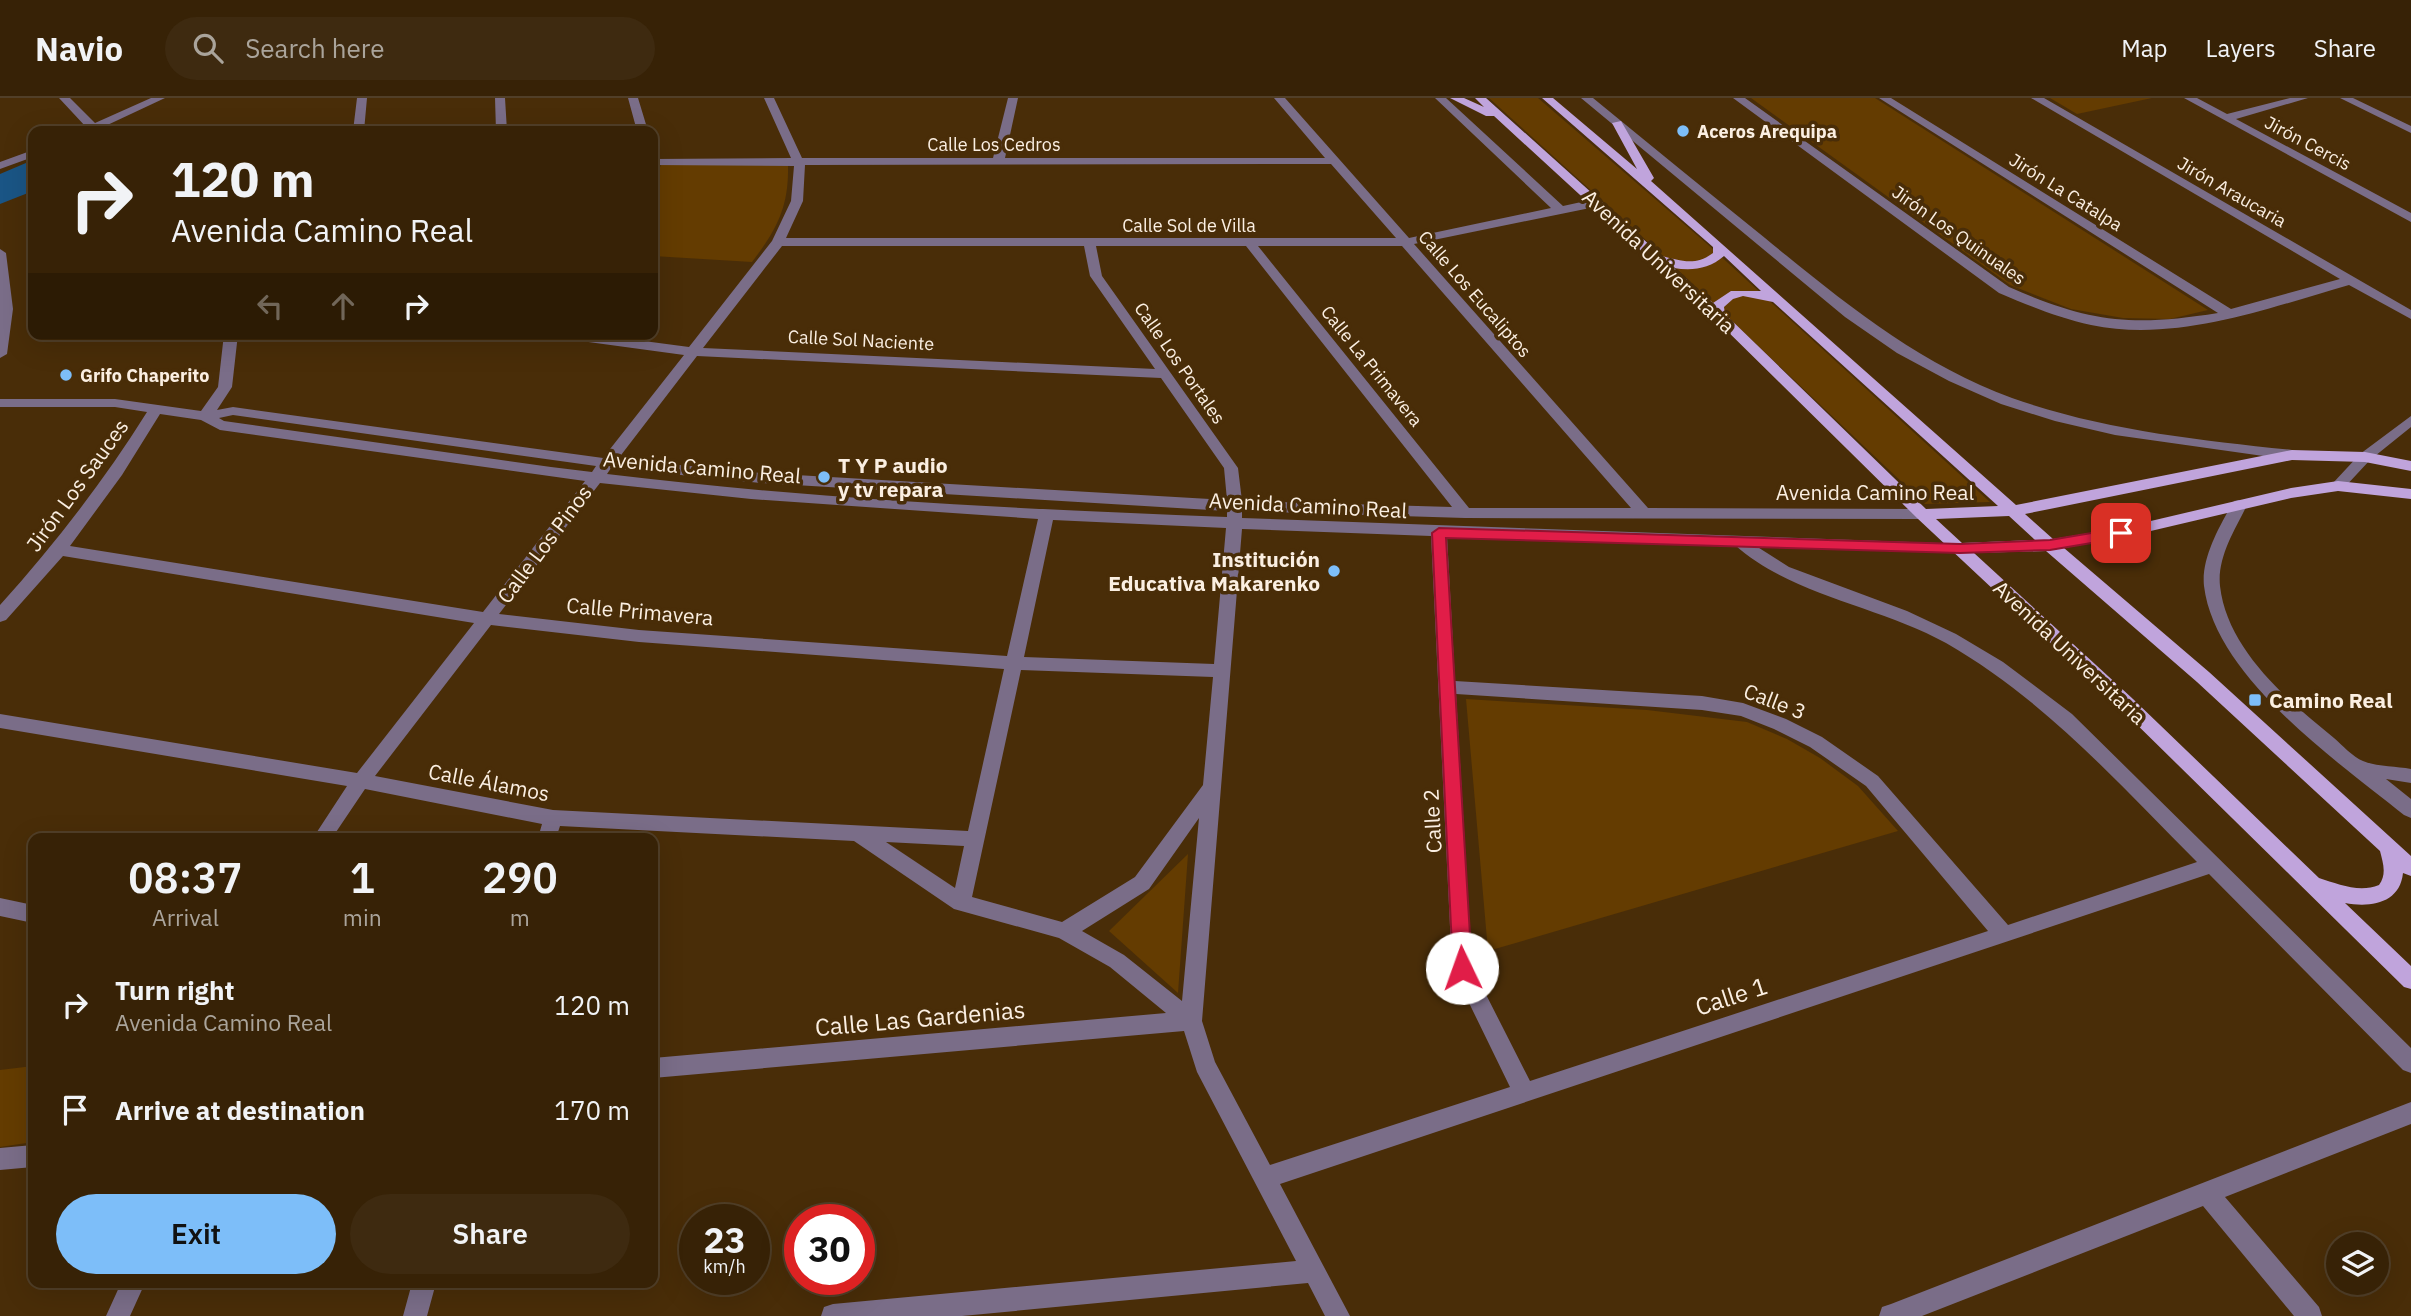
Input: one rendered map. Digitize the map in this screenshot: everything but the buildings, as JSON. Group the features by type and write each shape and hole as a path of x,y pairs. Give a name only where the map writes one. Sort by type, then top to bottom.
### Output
{"main road":[{"path":"1455,98 1508,123"},
{"name":"Avenida Universitaria","path":"1480,98 1719,315 1922,514 2127,704 2411,980"},
{"path":"1547,98 1780,300 2050,545 2203,677 2411,868"},
{"path":"1617,123 1655,190"},
{"path":"1656,257 1677,264 1701,265 1712,261 1719,254 1719,246"},
{"path":"1719,315 1717,306 1723,299 1734,294 1756,293 1780,300"},
{"name":"Avenida Camino Real","path":"1922,514 2013,511 2292,455 2365,457 2411,466"},
{"name":"Avenida Camino Real","path":"1960,548 2050,545 2121,533 2239,505 2338,486 2411,494"},
{"path":"2309,882 2355,898 2390,891 2397,879 2397,864 2388,847"}],"street":[{"path":"64,98 88,126"},
{"path":"100,126 160,98"},
{"path":"359,126 362,98"},
{"path":"500,98 502,126"},
{"path":"633,98 641,126"},
{"name":"Calle Los Pinos","path":"325,833 361,780 778,242 797,201 800,185 798,162 769,98"},
{"path":"998,162 1013,98"},
{"name":"Calle Los Eucaliptos","path":"1279,98 1644,513"},
{"name":"Avenida Universitaria","path":"1440,98 1560,210"},
{"path":"1586,98 1880,337 1945,374 2015,404 2113,432 2172,442 2292,455"},
{"name":"Jirón Los Quinuales","path":"1738,98 2004,290 2033,306 2066,317 2142,327 2182,325 2351,280"},
{"name":"Jirón La Catalpa","path":"1884,98 2229,314"},
{"name":"Jirón Araucaria","path":"2036,98 2411,315"},
{"name":"Jirón Cercis","path":"2189,98 2411,218"},
{"path":"2226,118 2303,98"},
{"path":"2345,98 2411,130"},
{"path":"0,166 28,155"},
{"name":"Calle Los Cedros","path":"658,162 1335,161"},
{"name":"Calle Sol de Villa","path":"778,242 1406,242 1595,202"},
{"name":"Calle Los Portales","path":"1089,242 1096,276 1231,468 1235,514 1191,1021"},
{"name":"Calle La Primavera","path":"1249,242 1465,513"},
{"path":"0,253 6,309 0,354"},
{"path":"205,416 225,387 230,340"},
{"name":"Calle Sol Naciente","path":"604,340 694,352 1163,374"},
{"name":"Avenida Camino Real","path":"0,403 38,401 157,407 205,416 220,425 593,478 755,494 1046,514 1922,514"},
{"name":"Jirón Los Sauces","path":"0,616 59,550 117,472 157,407"},
{"name":"Avenida Camino Real","path":"205,416 233,411 606,463 761,478 1235,514 1439,533 1960,548"},
{"path":"2338,486 2365,457 2411,421"},
{"path":"2239,505 2215,555 2212,586 2222,623 2245,661 2281,702 2411,810"},
{"path":"961,903 1046,514"},
{"path":"1732,514 1739,540 1758,557 1783,571 1902,615 1950,638 1997,667 2066,719 2411,1063"},
{"name":"Calle 2","path":"1439,533 1462,968 1524,1093"},
{"name":"Calle Primavera","path":"59,550 488,619 639,636 1014,663 1221,671"},
{"name":"Calle 3","path":"1447,687 1702,703 1743,710 1780,724 1816,742 1872,781 2003,934"},
{"name":"Calle Álamos","path":"0,722 361,780 552,818 975,839"},
{"path":"2361,768 2411,776"},
{"path":"1064,931 1142,883 1211,788"},
{"path":"548,833 552,818"},
{"path":"857,833 961,903 1064,931 1118,961 1191,1021 1205,1065 1338,1316"},
{"name":"Calle 1","path":"1265,1178 2214,864"},
{"path":"0,907 28,913"},
{"name":"Calle Las Gardenias","path":"658,1068 1191,1021"},
{"path":"1891,1316 2411,1113"},
{"path":"0,1159 28,1156"},
{"path":"2207,1193 2310,1316"},
{"path":"833,1316 1313,1270"},
{"path":"118,1316 130,1288"},
{"path":"415,1316 423,1288"}],"shaded area":[{"path":"1489,98 1538,98 1705,242 1990,502 1925,504 1659,252"},
{"path":"1751,98 1875,98 2208,310 2170,319 2123,318 2071,309 2010,285"},
{"path":"2050,98 2152,98 2077,114"},
{"path":"661,165 788,165 786,193 780,217 752,262 658,256 658,171"},
{"path":"1466,699 1647,710 1747,722 1787,739 1820,758 1858,786 1898,831 1488,951"},
{"path":"1188,854 1178,993 1109,931"},
{"path":"28,1067 28,1143 0,1147 0,1070"}],"place":[{"name":"Aceros Arequipa","path":"1683,131"},
{"name":"Grifo Chaperito","path":"66,375"},
{"name":"T Y P audio y tv repara","path":"824,477"},
{"name":"Institución Educativa Makarenko","path":"1334,571"},
{"name":"Camino Real","path":"2255,700"}],"route":[{"path":"1462,968 1439,533 1960,548 2050,545 2121,533"}]}
